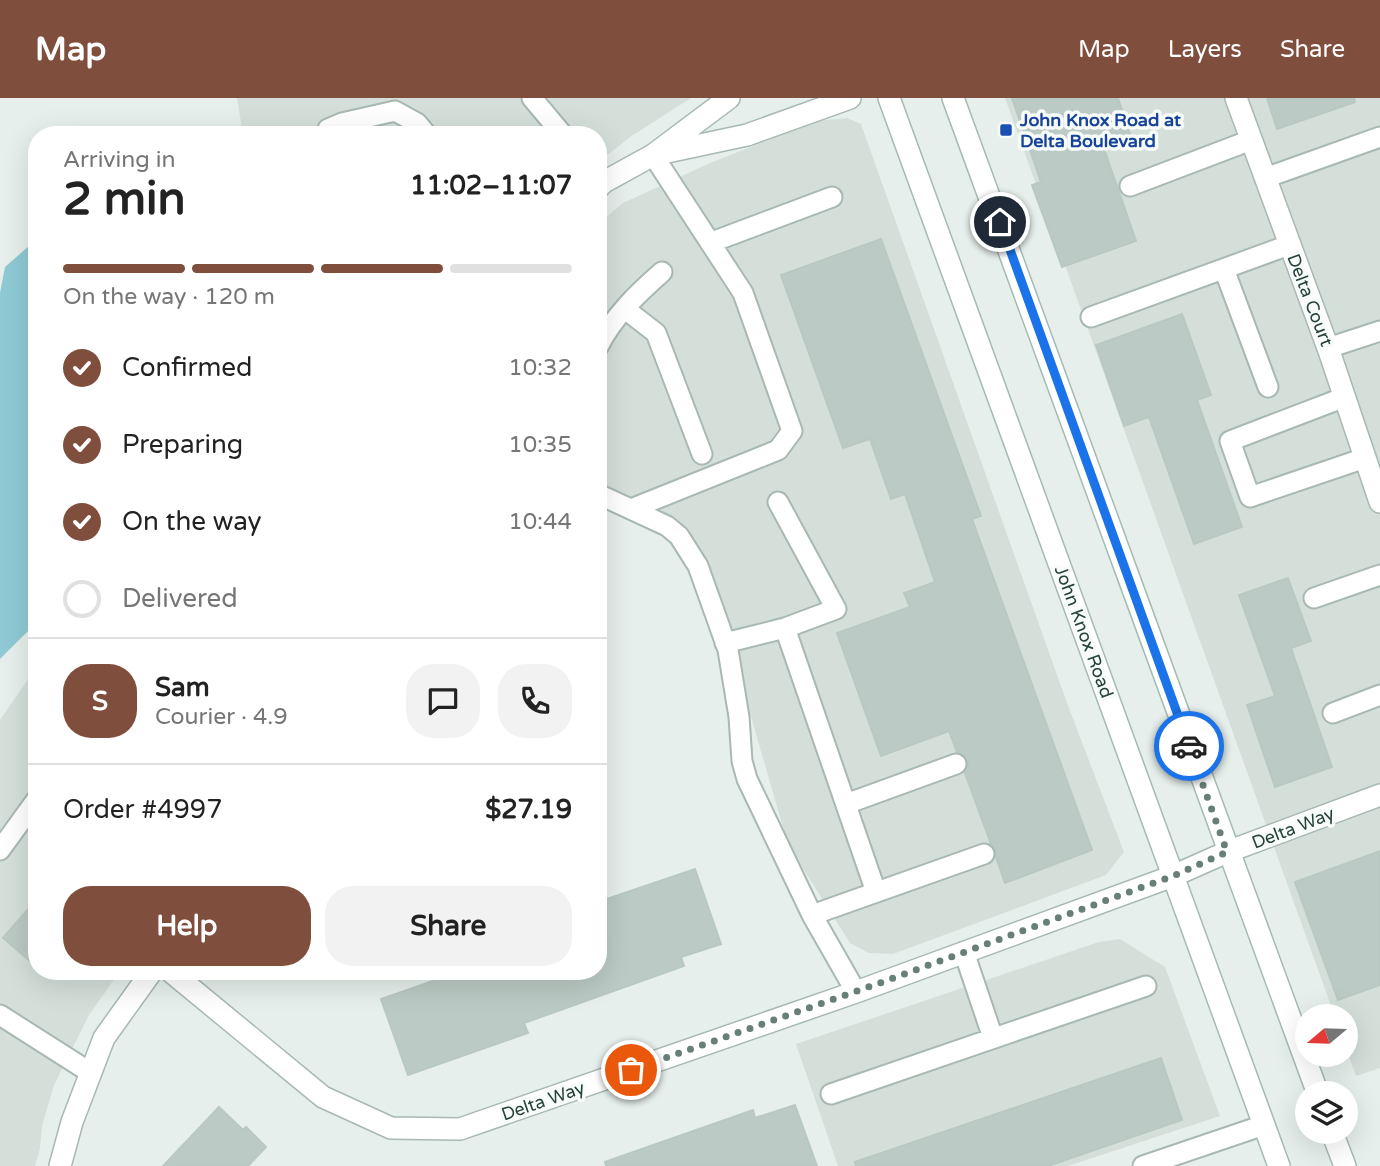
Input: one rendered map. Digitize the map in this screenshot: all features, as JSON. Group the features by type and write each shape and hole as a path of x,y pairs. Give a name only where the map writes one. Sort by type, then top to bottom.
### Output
{"street":[{"path":"607,178 653,155 729,98"},
{"path":"653,155 747,135 850,98"},
{"name":"John Knox Road","path":"889,98 1279,1166"},
{"path":"953,98 1313,1081"},
{"name":"Delta Court","path":"1236,98 1328,348 1380,502"},
{"name":"Delta Way","path":"181,980 323,1097 391,1128 460,1129 964,953 1173,876 1227,852 1380,795"},
{"path":"60,1166 72,1122 104,1038 146,980"},
{"path":"1337,1144 1345,1166"}],"lane":[{"path":"532,98 556,126"},
{"path":"334,126 395,111 420,126"},
{"path":"1265,178 1380,137"},
{"path":"1130,186 1251,140"},
{"path":"631,509 778,450 792,431 743,293 653,155"},
{"path":"712,242 832,197"},
{"path":"1091,317 1289,245"},
{"path":"1224,269 1268,387"},
{"path":"607,328 662,272"},
{"path":"625,309 656,333 702,454"},
{"path":"1328,348 1380,331"},
{"path":"1345,397 1230,441 1250,498 1365,458"},
{"path":"607,498 667,526 679,536 698,566 725,643 737,703 742,761 747,779 812,915 856,992"},
{"path":"725,643 785,628 836,610 778,502"},
{"path":"1314,598 1380,575"},
{"path":"785,628 876,892"},
{"path":"1333,713 1380,695"},
{"path":"846,804 956,764"},
{"path":"0,850 28,811"},
{"path":"812,915 984,853"},
{"path":"964,953 993,1038"},
{"path":"831,1094 1146,986"},
{"path":"0,1015 91,1073"},
{"path":"1143,1166 1264,1125"}],"shaded area":[{"path":"237,98 691,98 630,137 607,156 607,126 242,126"},
{"path":"1005,98 1380,98 1380,1068 1356,1076 1353,1068 1358,1068 1358,1004 1330,1004"},
{"path":"847,118 861,124 1067,703 1124,852 1106,875 893,954 869,953 850,943 788,845 744,692 733,632 689,529 607,487 607,216 623,203 710,163 817,121"},
{"path":"28,679 28,980 114,980 89,1015 54,1085 42,1126 35,1166 0,1166 0,720"},
{"path":"1120,939 1165,967 1220,1116 1068,1166 838,1166 796,1044 1099,942"}],"water":[{"path":"28,247 28,631 0,659 0,293 5,267"}],"building":[{"path":"1012,98 1118,98 1130,134 1102,143 1136,241 1062,267 1032,185 1041,182"},
{"path":"1267,98 1354,98 1355,102 1277,129"},
{"path":"881,239 981,516 972,519 1092,850 1005,883 995,849 965,773 968,760 957,752 949,731 881,756 837,633 910,607 904,593 935,582 905,494 891,499 870,439 843,448 781,275"},
{"path":"1182,314 1211,395 1197,400 1242,527 1194,544 1149,417 1124,426 1096,345"},
{"path":"1288,578 1311,641 1291,648 1332,767 1275,787 1247,705 1275,696 1239,595"},
{"path":"1380,851 1380,985 1338,1000 1295,882"},
{"path":"695,869 721,944 681,957 684,966 524,1023 528,1033 408,1075 381,999 435,980 607,980 607,899"},
{"path":"28,909 28,959 3,938"},
{"path":"1161,1058 1182,1120 1048,1166 856,1166 855,1162"},
{"path":"795,1105 817,1166 606,1166 605,1162 753,1110 755,1118"},
{"path":"219,1107 243,1130 246,1127 266,1147 248,1166 163,1166"}],"way so far":[{"path":"631,1070 1173,876 1227,852 1189,746"}],"place":[{"name":"John Knox Road at Delta Boulevard","path":"1006,130"}],"route":[{"path":"1000,222 1189,746"}]}
